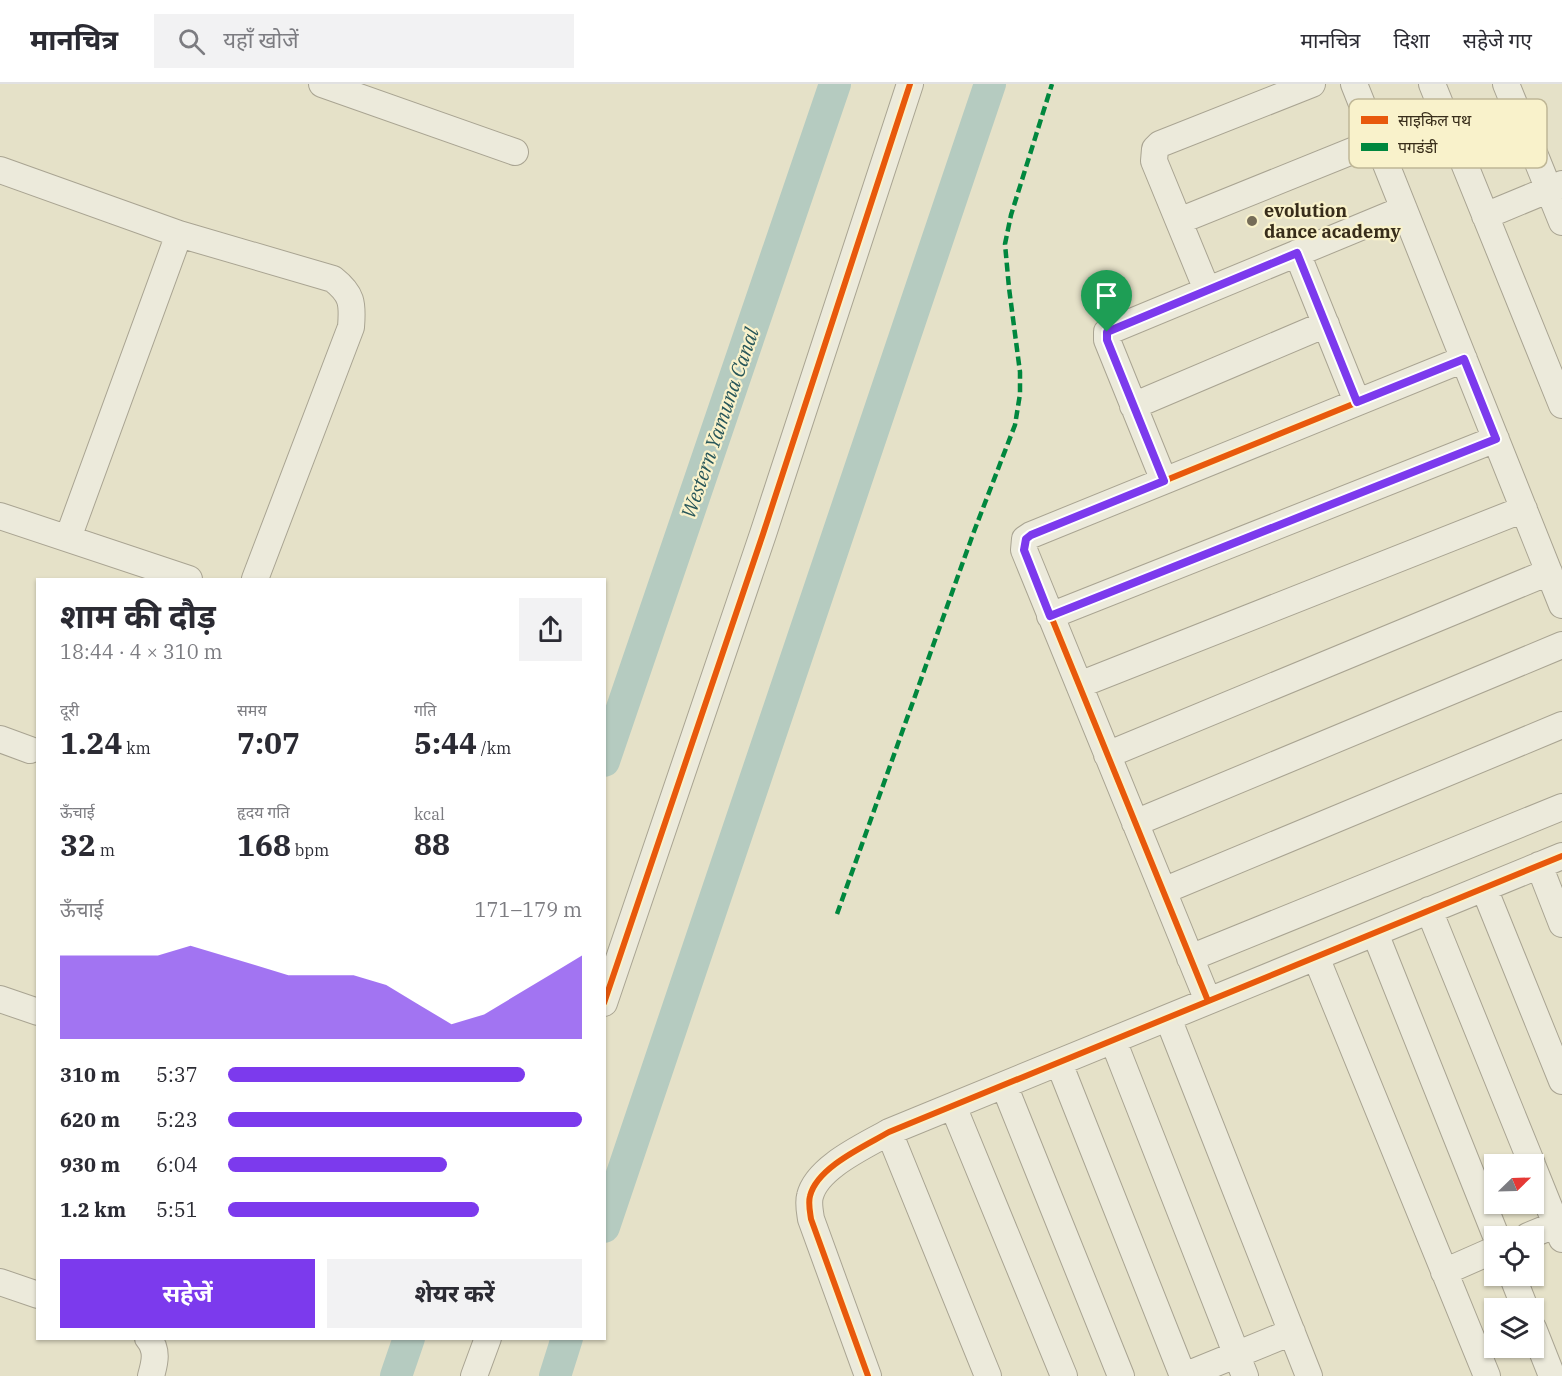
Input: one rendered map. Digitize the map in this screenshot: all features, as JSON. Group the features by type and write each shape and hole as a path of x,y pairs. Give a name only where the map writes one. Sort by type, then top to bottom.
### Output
{"street":[{"path":"322,84 515,152"},
{"path":"606,997 767,523 910,84"},
{"path":"1207,290 1154,161 1155,149 1160,144 1312,84"},
{"path":"1354,84 1360,99"},
{"path":"1432,84 1438,99"},
{"path":"1506,84 1513,99"},
{"path":"1179,221 1349,152"},
{"path":"1388,168 1562,605"},
{"path":"1466,168 1562,405"},
{"path":"1546,168 1555,187 1562,222"},
{"path":"0,170 179,234 333,279 351,297 351,327 255,578"},
{"path":"1485,216 1555,187"},
{"path":"1164,481 1107,340 1107,332 1404,209"},
{"path":"68,538 179,234"},
{"path":"1297,253 1357,402"},
{"path":"1133,406 1326,324"},
{"path":"1208,1001 1024,550 1026,539 1464,359"},
{"path":"1050,616 1496,439"},
{"path":"1079,685 1524,509"},
{"path":"0,516 186,578"},
{"path":"1107,755 1549,572"},
{"path":"1135,823 1562,645"},
{"path":"1163,891 1562,725"},
{"path":"0,739 30,750"},
{"path":"1190,958 1562,807"},
{"path":"868,1376 811,1219 810,1196 820,1179 833,1166 889,1132 1562,856"},
{"path":"1539,865 1562,924"},
{"path":"1484,888 1562,1081"},
{"path":"1429,910 1527,1154"},
{"path":"1375,933 1492,1226"},
{"path":"1316,957 1487,1376"},
{"path":"0,999 36,1011"},
{"path":"1168,1018 1309,1376"},
{"path":"1113,1040 1241,1365"},
{"path":"1059,1063 1184,1376 1241,1365 1292,1332"},
{"path":"1004,1085 1121,1376"},
{"path":"953,1106 1064,1376"},
{"path":"889,1132 988,1376"},
{"path":"1544,1193 1560,1228 1544,1232"},
{"path":"1444,1272 1484,1254"},
{"path":"0,1282 36,1294"},
{"path":"150,1340 154,1345 155,1359 151,1376"},
{"path":"474,1376 487,1340"},
{"path":"1544,1356 1552,1376"}],"waterway":[{"name":"Western Yamuna Canal","path":"606,755 835,84"},
{"path":"606,1221 990,84"},
{"name":"Western Yamuna Canal","path":"396,1376 408,1340"},
{"path":"555,1376 566,1340"}],"marked path":[{"path":"837,914 973,534 1015,425 1020,394 1020,372 1005,244 1011,215 1052,84"}],"cycle path":[{"path":"606,997 763,534 910,84"},
{"path":"1208,1001 1024,550 1025,539 1464,359"},
{"path":"868,1376 811,1219 809,1205 814,1185 843,1158 889,1132 1562,856"}],"place":[{"name":"evolution dance academy","path":"1252,221"}],"route":[{"path":"1297,253 1357,402 1464,359 1496,439 1050,616 1024,550 1023,545 1026,539 1164,481 1107,340 1107,332 1111,328 1297,253"}]}
